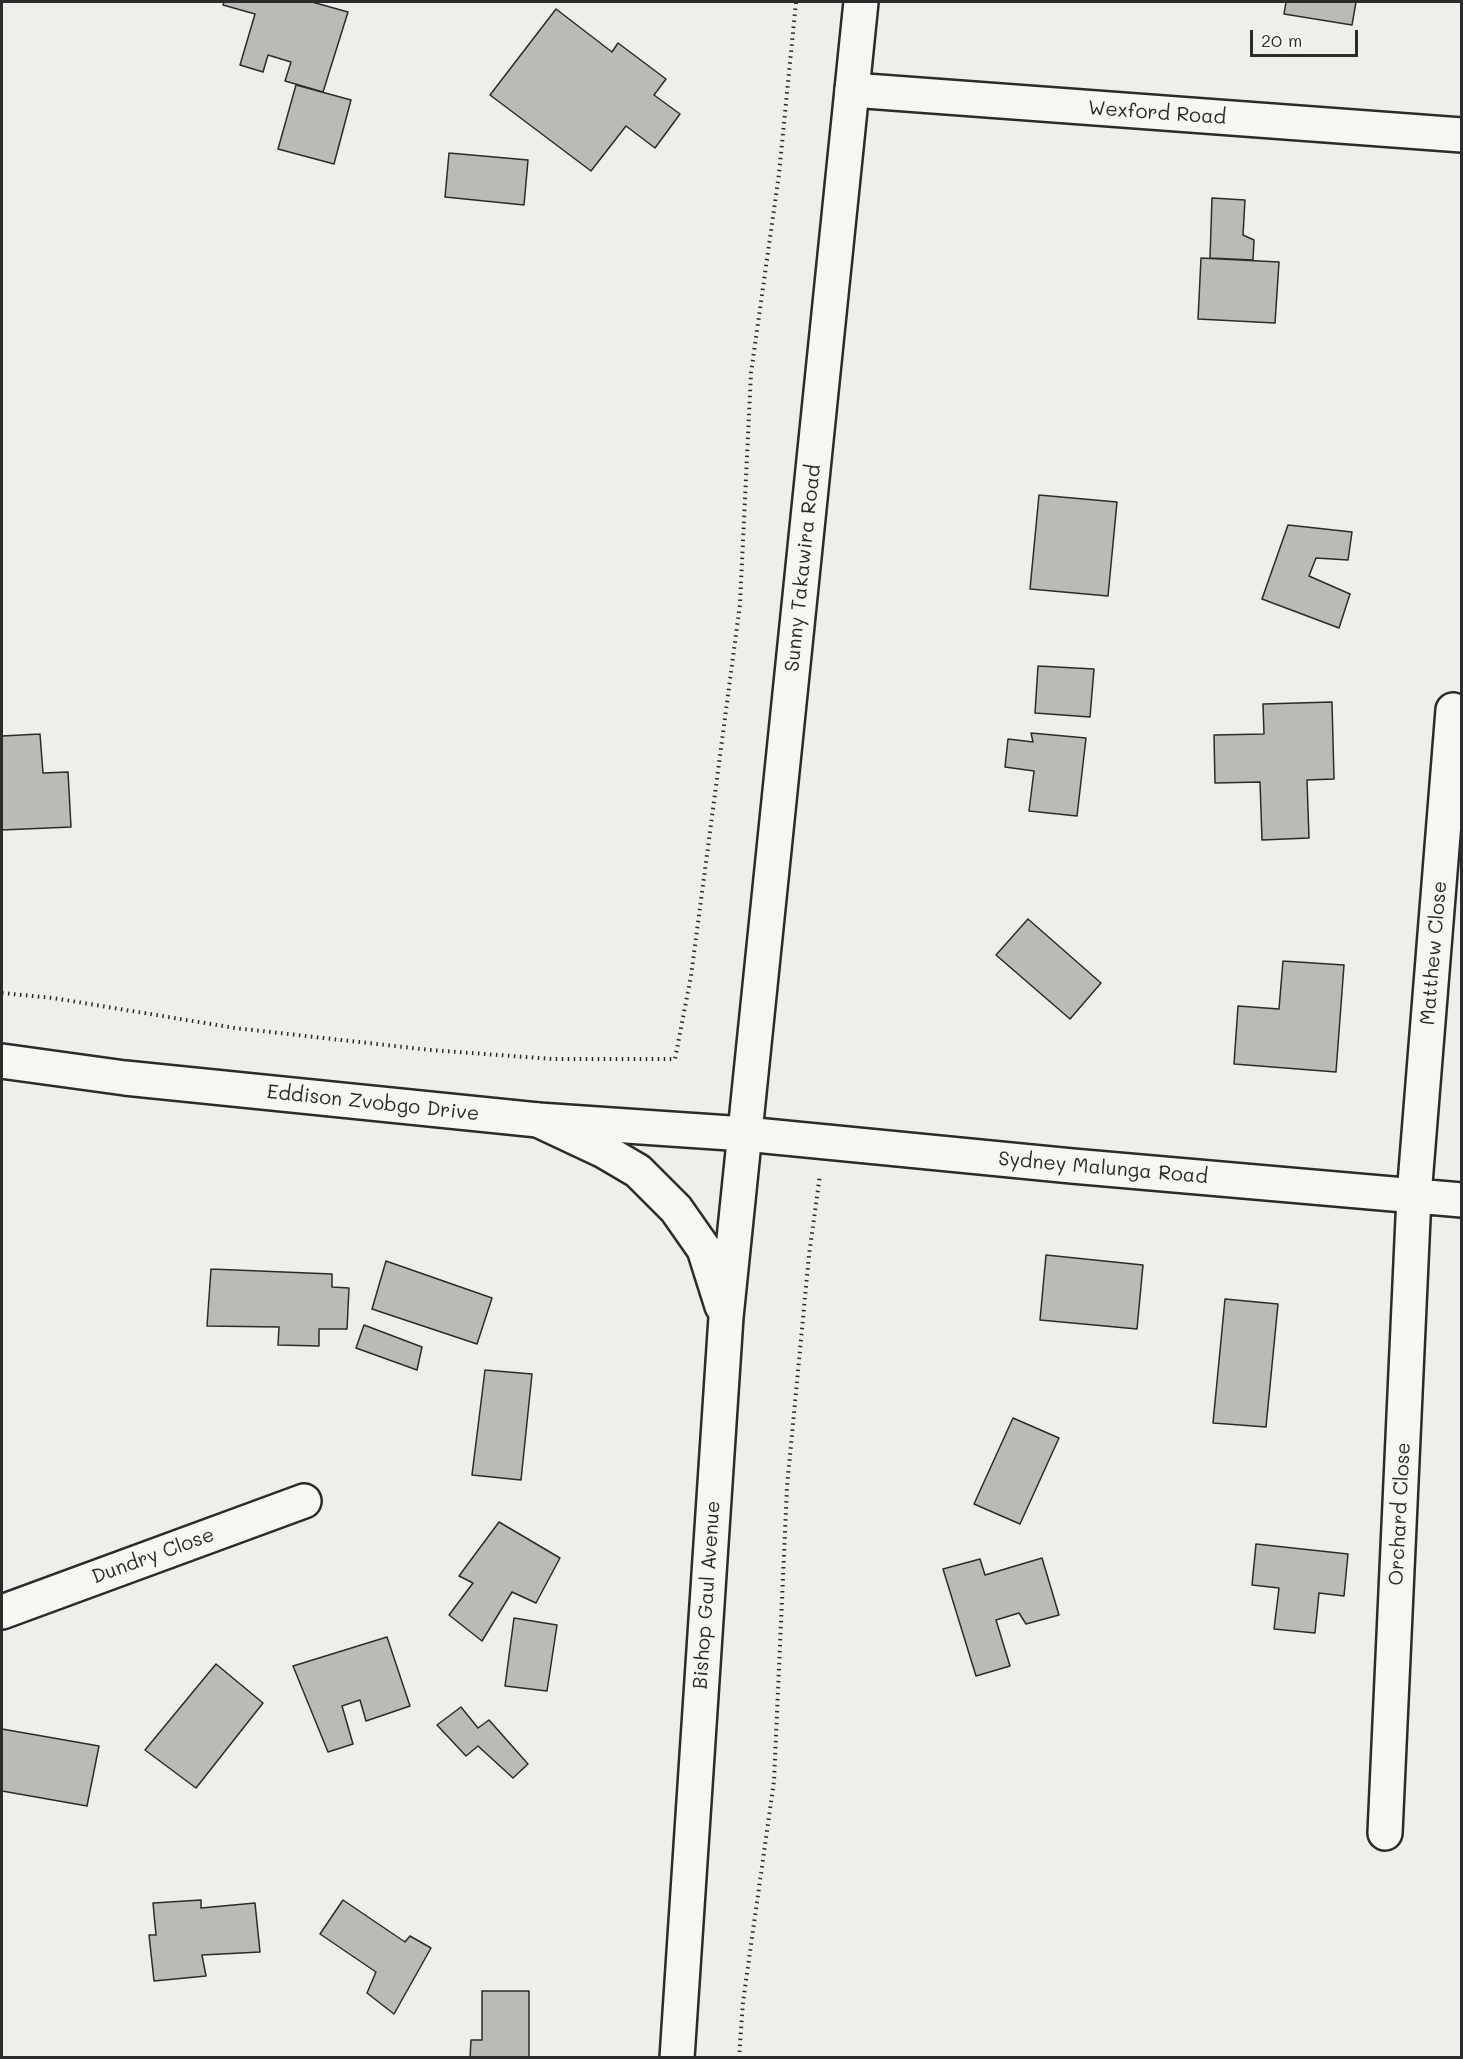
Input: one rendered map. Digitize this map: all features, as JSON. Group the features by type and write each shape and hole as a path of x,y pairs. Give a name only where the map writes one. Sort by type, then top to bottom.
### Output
{"street":[{"name":"Sunny Takawira Road","path":"745,1134 861,2"},
{"name":"Wexford Road","path":"852,90 1461,135"},
{"name":"Matthew Close","path":"1414,1196 1453,710"},
{"name":"Eddison Zvobgo Drive","path":"2,1061 125,1078 538,1120 745,1134"},
{"path":"538,1120 638,1171 676,1209 704,1250 726,1317"},
{"name":"Sydney Malunga Road","path":"745,1134 1072,1166 1461,1200"},
{"name":"Bishop Gaul Avenue","path":"677,2058 726,1317 745,1134"},
{"name":"Orchard Close","path":"1385,1833 1414,1196"},
{"name":"Dundry Close","path":"2,1612 304,1501"}],"path":[{"path":"2,993 53,998 235,1028 430,1050 553,1059 675,1059 691,976 740,604 751,373 779,174 796,2"},
{"path":"739,2058 742,2002 774,1781 787,1487 809,1256 823,1141"}],"building":[{"path":"224,2 312,2 348,12 323,92 285,81 291,62 268,55 263,72 240,65 255,14 223,5"},
{"path":"1286,2 1356,2 1352,25 1284,14"},
{"path":"556,9 612,52 618,43 666,79 654,95 680,114 655,148 626,126 591,171 490,95"},
{"path":"296,85 351,100 334,164 278,149"},
{"path":"449,153 528,160 524,205 445,197"},
{"path":"1212,198 1245,200 1243,235 1254,240 1253,260 1210,258"},
{"path":"1201,258 1279,262 1275,323 1198,319"},
{"path":"1039,495 1117,502 1108,596 1030,589"},
{"path":"1288,525 1352,532 1348,560 1316,558 1309,576 1350,594 1339,628 1262,599"},
{"path":"1038,666 1094,669 1090,717 1035,713"},
{"path":"1332,702 1334,779 1307,780 1309,838 1262,840 1260,782 1215,783 1214,735 1264,734 1263,704"},
{"path":"1031,733 1086,738 1077,816 1029,811 1034,771 1005,767 1008,739 1033,742"},
{"path":"40,734 43,773 68,772 71,827 2,830 2,736"},
{"path":"1028,919 1101,983 1070,1019 996,955"},
{"path":"1283,961 1344,965 1336,1072 1234,1064 1238,1006 1279,1009"},
{"path":"1046,1255 1143,1265 1137,1329 1040,1320"},
{"path":"386,1261 492,1298 477,1344 372,1309"},
{"path":"211,1269 332,1274 332,1287 349,1288 347,1329 319,1329 319,1346 278,1345 279,1327 207,1326"},
{"path":"1225,1299 1278,1304 1266,1427 1213,1423"},
{"path":"364,1325 422,1347 417,1370 356,1348"},
{"path":"485,1370 532,1374 521,1480 472,1475"},
{"path":"1013,1418 1059,1438 1020,1524 974,1504"},
{"path":"499,1522 560,1558 536,1603 512,1592 482,1641 449,1615 473,1583 459,1576"},
{"path":"1256,1544 1348,1554 1344,1596 1319,1593 1315,1633 1274,1629 1279,1588 1252,1585"},
{"path":"1042,1558 1059,1615 1026,1624 1019,1613 996,1620 1010,1666 976,1676 943,1569 980,1559 985,1575"},
{"path":"514,1618 557,1625 547,1691 505,1686"},
{"path":"387,1637 410,1706 366,1721 360,1700 342,1706 353,1744 328,1752 293,1666"},
{"path":"216,1664 263,1703 196,1788 145,1750"},
{"path":"461,1707 478,1728 489,1720 528,1764 513,1778 478,1746 466,1756 437,1725"},
{"path":"2,1729 99,1746 87,1806 2,1791"},
{"path":"201,1900 201,1908 255,1903 260,1952 202,1955 206,1976 154,1981 149,1935 156,1935 153,1903"},
{"path":"343,1900 405,1942 410,1936 431,1948 394,2014 367,1993 376,1972 320,1934"},
{"path":"482,1991 529,1991 529,2058 470,2058 471,2040 482,2040"}]}
